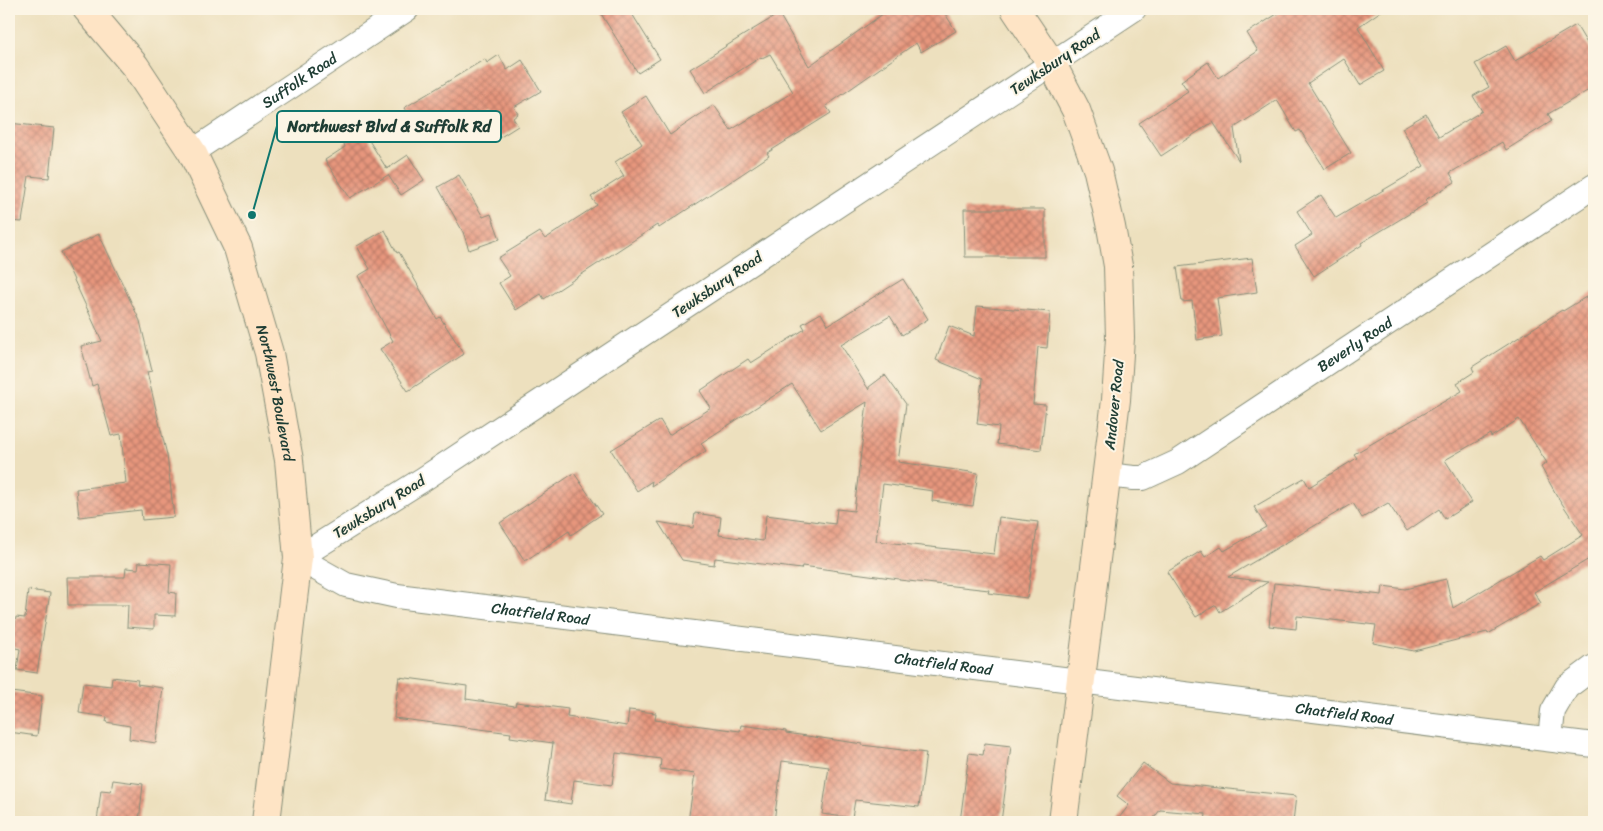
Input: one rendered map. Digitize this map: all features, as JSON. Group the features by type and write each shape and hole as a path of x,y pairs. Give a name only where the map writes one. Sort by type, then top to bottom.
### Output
{"main road":[{"name":"Northwest Boulevard","path":"88,9 135,66 192,152 238,248 268,353 289,460 298,558 266,822"},
{"name":"Andover Road","path":"1015,9 1052,64 1076,110 1098,171 1112,227 1118,266 1120,338 1116,400 1062,822"}],"street":[{"name":"Suffolk Road","path":"192,152 407,9"},
{"name":"Tewksbury Road","path":"298,558 422,480 1134,9"},
{"name":"Beverly Road","path":"1106,475 1143,478 1178,462 1594,186"},
{"name":"Chatfield Road","path":"298,558 346,585 398,596 1594,745"},
{"path":"1550,739 1553,712 1567,687 1594,667"}],"building":[{"path":"598,9 629,9 660,59 638,73"},
{"path":"890,9 942,9 956,31 921,52 916,43 826,106 831,113 767,153 769,156 659,228 657,225 544,299 541,294 516,310 499,283 510,276 498,258 540,232 545,239 597,205 591,197 624,176 615,162 642,144 621,112 646,96 670,135 714,105 731,130 793,92 770,54 761,57 705,93 690,69 779,14 809,66"},
{"path":"1285,9 1384,9 1358,27 1384,71 1360,85 1344,59 1308,83 1351,153 1325,169 1300,130 1296,132 1277,100 1234,128 1239,161 1213,122 1161,156 1139,123 1188,91 1181,81 1208,62 1218,78 1258,51 1247,33"},
{"path":"1576,25 1594,55 1594,87 1548,114 1552,121 1506,150 1502,142 1450,173 1455,182 1425,200 1427,203 1361,243 1362,245 1314,276 1295,246 1312,235 1297,211 1321,195 1336,218 1424,166 1402,128 1426,114 1439,137 1482,111 1473,96 1489,87 1475,64 1506,46 1515,61"},
{"path":"499,55 507,70 522,60 541,91 514,107 518,114 513,118 518,126 499,138 484,113 452,133 445,123 422,137 404,108 485,59 487,63"},
{"path":"9,123 54,128 49,178 29,176 22,222 9,221"},
{"path":"363,131 387,169 408,155 424,180 401,195 388,175 350,198 325,160 345,147 344,144"},
{"path":"459,175 483,217 491,214 500,239 469,250 463,232 438,187"},
{"path":"964,209 1045,209 1045,257 965,257"},
{"path":"385,230 437,319 440,317 464,354 408,391 380,349 393,341 358,276 370,269 357,246"},
{"path":"99,234 140,321 152,371 147,372 167,455 174,517 142,520 141,510 79,517 76,489 126,483 121,434 111,436 97,384 92,386 81,346 102,341 61,252"},
{"path":"1252,258 1257,292 1217,298 1222,336 1197,340 1192,301 1182,302 1177,267"},
{"path":"903,279 928,319 902,335 890,316 841,345 869,390 869,387 885,375 906,404 898,462 978,473 973,506 932,501 933,491 883,484 876,541 994,554 999,517 1038,522 1027,598 988,593 989,590 899,580 802,566 801,569 715,558 714,565 682,560 658,522 693,528 695,513 721,517 719,535 763,541 766,515 835,524 837,509 854,511 867,402 821,430 792,384 701,443 706,451 651,486 652,481 637,491 611,450 660,420 669,435 711,408 700,391 748,359 751,363 805,329 802,324 821,313 828,325"},
{"path":"1594,292 1594,556 1534,592 1541,603 1488,634 1487,632 1414,651 1373,643 1376,625 1297,616 1296,629 1269,626 1274,583 1382,595 1383,586 1405,589 1446,579 1453,608 1540,556 1543,560 1583,535 1557,496 1541,467 1547,463 1519,419 1491,437 1490,434 1445,460 1472,502 1445,519 1439,509 1407,531 1388,503 1362,518 1353,503 1228,577 1268,582 1220,612 1216,605 1196,617 1167,572 1201,551 1205,557 1221,547 1224,551 1266,527 1254,507 1304,478 1309,487 1357,458 1354,454 1462,391 1457,383 1474,372 1472,367"},
{"path":"977,306 1050,312 1047,348 1038,347 1033,404 1046,405 1041,450 997,444 999,427 977,424 982,379 936,360 949,326 974,336"},
{"path":"574,473 602,514 571,535 569,531 525,561 500,523"},
{"path":"139,562 171,564 169,592 176,593 175,616 154,615 154,629 127,627 128,605 68,605 67,577 125,577 126,568 138,569"},
{"path":"28,590 50,593 37,673 17,670 20,649 11,647 16,617 25,618"},
{"path":"112,677 138,680 137,684 163,688 156,743 129,739 130,726 106,722 107,717 79,713 83,683 111,686"},
{"path":"399,677 467,686 466,699 515,706 516,702 568,709 567,717 627,726 629,710 656,713 655,720 740,731 741,725 862,745 926,753 919,807 855,800 852,818 822,814 829,767 782,761 774,822 688,822 695,774 660,769 661,759 616,753 612,785 574,780 571,804 545,800 553,743 510,737 511,733 394,718"},
{"path":"11,692 42,696 37,736 9,732"},
{"path":"985,743 1011,746 1001,822 960,822 969,753 983,755"},
{"path":"1143,763 1170,783 1296,796 1293,822 1205,822 1206,814 1160,810 1151,822 1116,822 1129,805 1117,796"},
{"path":"113,780 143,784 139,822 97,822 101,790 111,791"}],"place":[{"name":"Northwest Blvd & Suffolk Rd","path":"252,215"}]}
